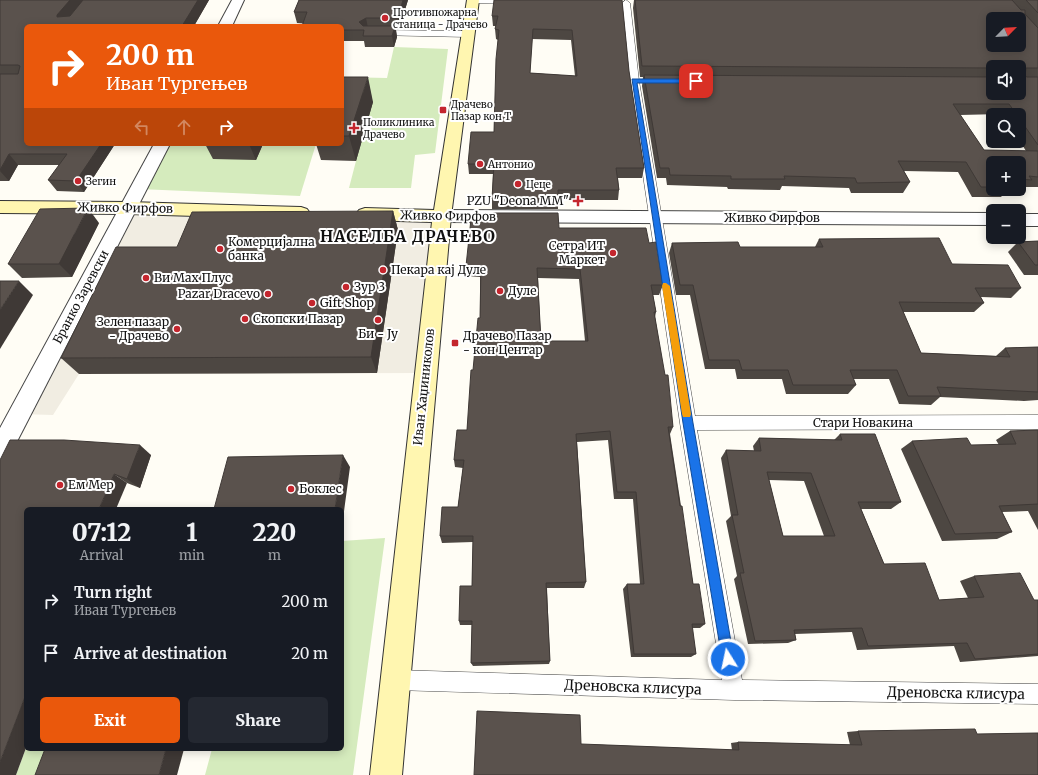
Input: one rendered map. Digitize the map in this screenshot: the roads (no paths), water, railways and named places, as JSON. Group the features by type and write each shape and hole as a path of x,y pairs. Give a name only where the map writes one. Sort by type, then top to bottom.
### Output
{"street":[{"path":"226,24 238,0"},
{"name":"Иван Хаџиниколов","path":"386,775 442,216 473,0"},
{"name":"Бранко Заревски","path":"0,451 161,146"},
{"name":"Живко Фирфов","path":"0,207 129,208 318,213"},
{"name":"Живко Фирфов","path":"349,214 656,218 986,219"},
{"path":"1026,220 1038,220"}],"lane":[{"path":"473,0 524,1"},
{"path":"626,3 656,218 688,423 734,690"},
{"path":"368,33 468,34"},
{"name":"Стари Новакина","path":"688,423 1038,422"},
{"name":"Дреновска клисура","path":"395,680 734,690 1038,694"}],"place":[{"name":"Противпожарна станица - Драчево","path":"385,18"},
{"name":"Драчево Пазар кон Т","path":"443,110"},
{"name":"Поликлиника Драчево","path":"354,128"},
{"name":"Антонио","path":"480,164"},
{"name":"Зегин","path":"78,181"},
{"name":"Цеце","path":"518,184"},
{"name":"PZU \"Deona MM\"","path":"578,201"},
{"name":"Комерцијална банка","path":"220,249"},
{"name":"Сетра ИТ Маркет","path":"613,253"},
{"name":"Пекара кај Дуле","path":"383,270"},
{"name":"Ви Мах Плус","path":"146,278"},
{"name":"Зур 3","path":"346,287"},
{"name":"Дуле","path":"500,291"},
{"name":"Pazar Dracevo","path":"268,294"},
{"name":"Gift Shop","path":"312,303"},
{"name":"Скопски Пазар","path":"245,319"},
{"name":"Би - Ју","path":"378,320"},
{"name":"Зелен пазар - Драчево","path":"177,329"},
{"name":"Драчево Пазар - кон Центар","path":"455,343"},
{"name":"Ем Мер","path":"60,485"},
{"name":"Боклес","path":"291,489"}],"district":[{"name":"НАСЕЛБА ДРАЧЕВО","path":"408,236"}]}
